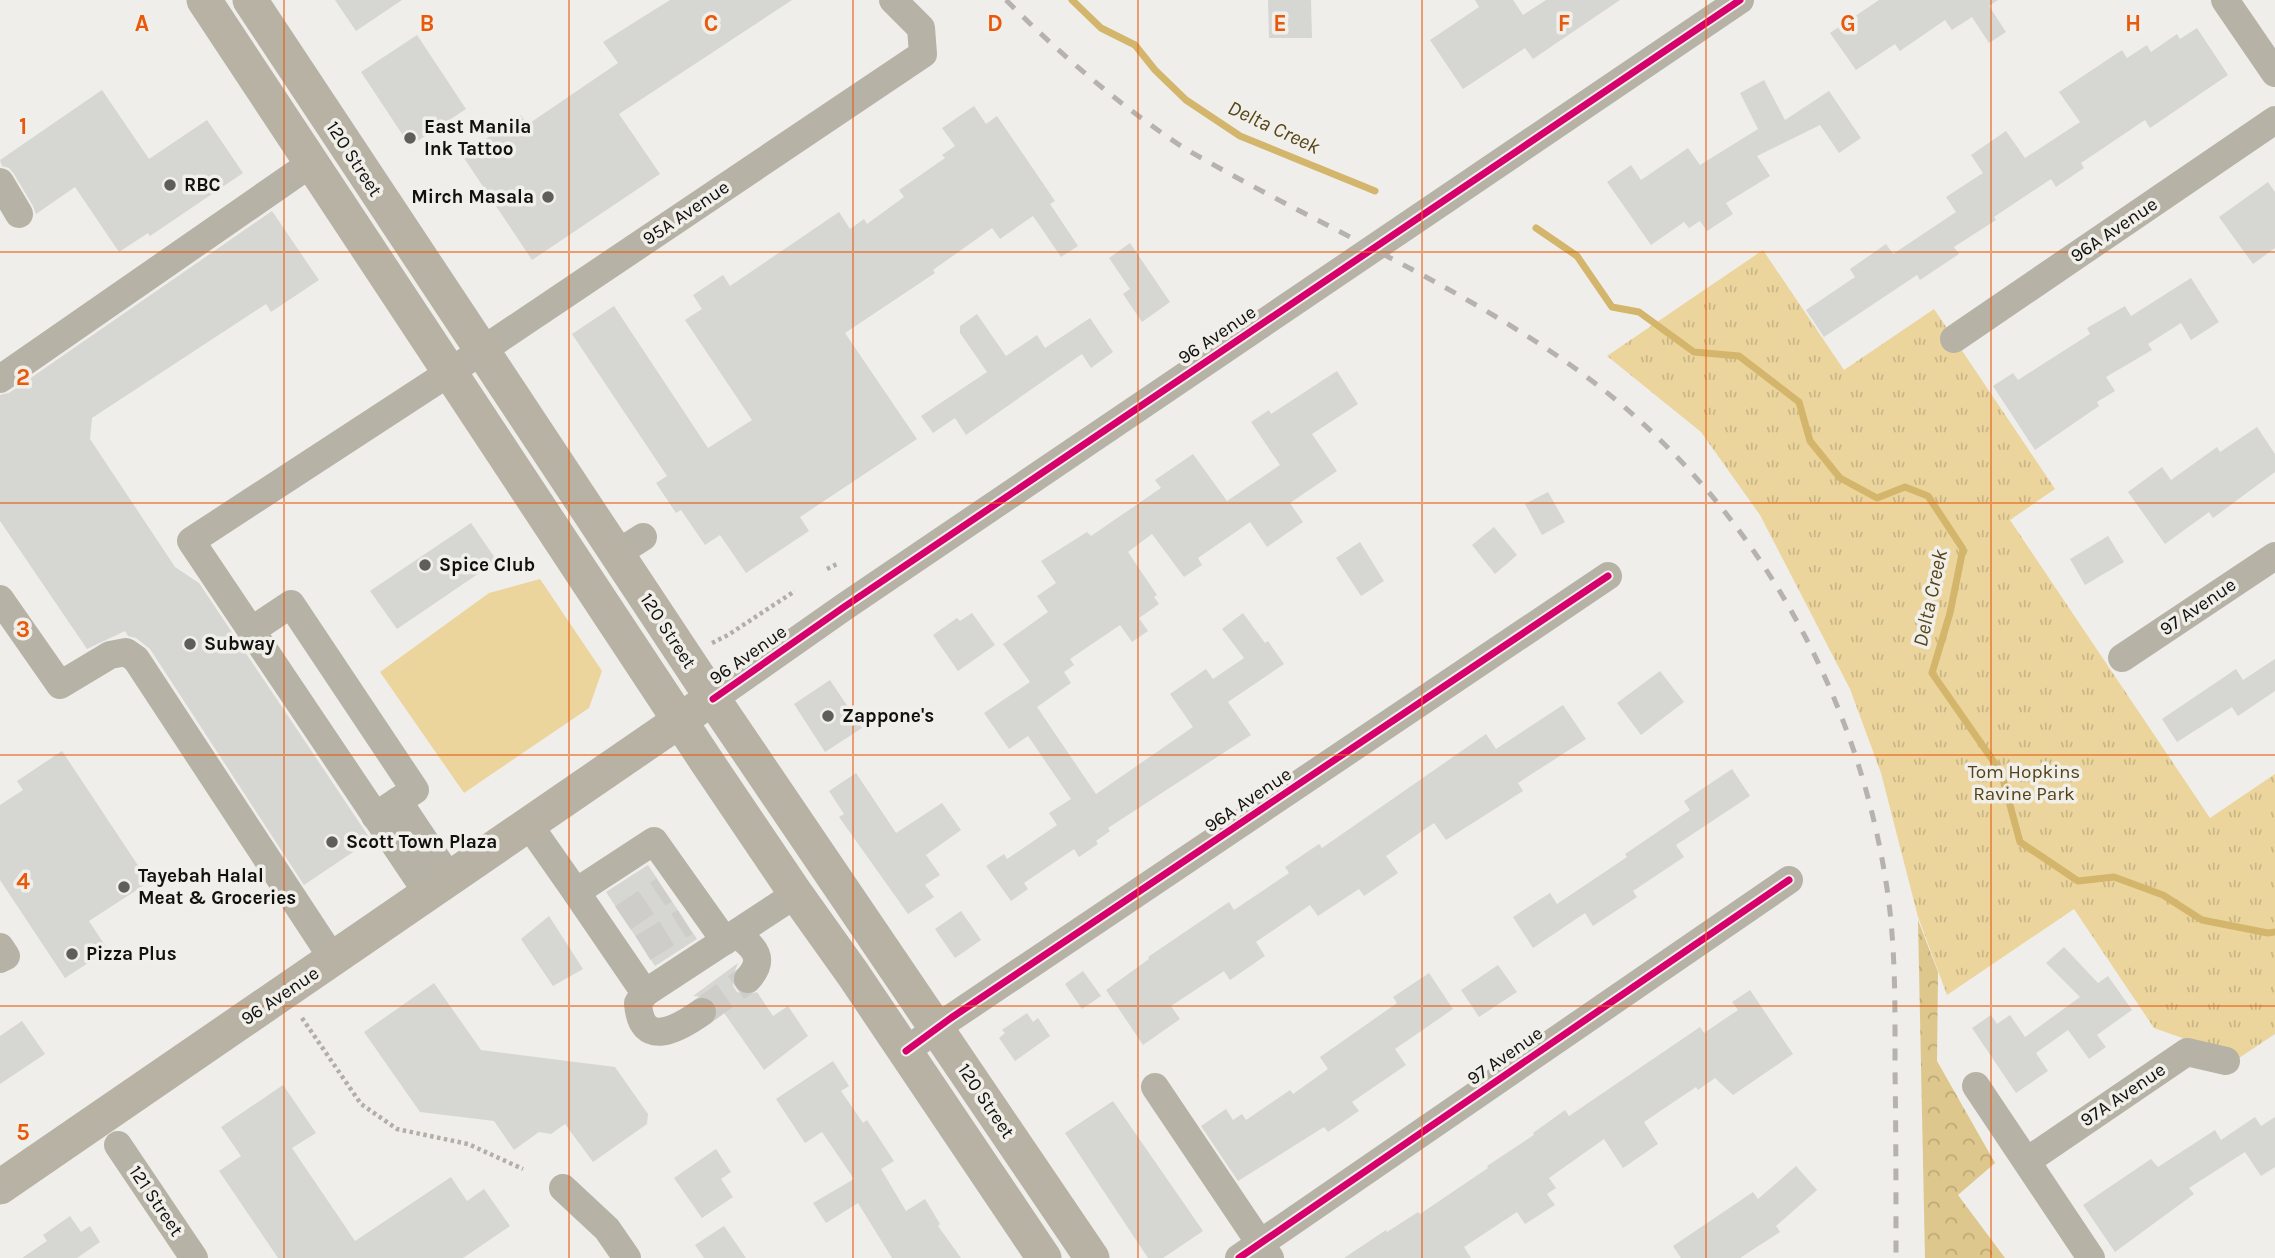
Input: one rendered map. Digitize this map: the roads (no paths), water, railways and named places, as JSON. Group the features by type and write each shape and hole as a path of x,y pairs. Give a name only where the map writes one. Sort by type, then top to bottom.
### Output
{"main road":[{"name":"120 Street","path":"252,1 552,457 630,545 713,699 1093,1258"},
{"name":"120 Street","path":"212,11 796,894 906,1051 1044,1258"},
{"name":"96 Avenue","path":"0,1187 713,699"}],"street":[{"name":"95A Avenue","path":"251,631 191,541 450,372 923,54 921,28 893,0"},
{"name":"96 Avenue","path":"713,699 844,607 1740,0"},
{"path":"2225,0 2275,73"},
{"path":"212,11 252,1"},
{"name":"96A Avenue","path":"1954,339 2275,120"},
{"path":"0,379 313,162"},
{"path":"0,182 19,214"},
{"name":"97 Avenue","path":"2122,658 2275,556"},
{"name":"96A Avenue","path":"906,1051 1608,576"},
{"path":"0,598 60,685 110,654 126,652 136,659 333,959"},
{"path":"387,809 415,790 291,604 251,631 387,809 439,887"},
{"path":"528,825 576,892 613,925 633,955 645,993"},
{"path":"576,892 654,841 673,885 695,916 754,950 758,960 757,969 748,979"},
{"name":"97 Avenue","path":"1256,1253 1789,880"},
{"path":"702,1012 665,1033 651,1030 639,1016 638,1003 645,993 796,894"},
{"path":"0,947 6,956 0,960"},
{"name":"97A Avenue","path":"2026,1161 2187,1052 2226,1061"},
{"path":"1976,1086 2091,1258"},
{"path":"1155,1087 1256,1253"},
{"name":"121 Street","path":"118,1145 194,1258"},
{"path":"563,1188 607,1229 627,1258"}],"waterway":[{"name":"Delta Creek","path":"1072,0 1101,28 1135,45 1155,70 1186,100 1240,136 1375,191"},
{"name":"Delta Creek","path":"1536,228 1577,256 1612,307 1639,312 1694,352 1739,356 1799,402 1810,441 1840,478 1877,498 1905,487 1928,496 1963,549 1950,613 1932,673 2001,772 2020,842 2078,881 2114,877 2163,895 2202,920 2268,933 2275,932"}],"tunnel":[{"path":"623,918 664,890"},
{"path":"643,948 685,922"},
{"path":"702,1012 748,979"}],"railway":[{"path":"1006,0 1091,78 1184,148 1476,305 1569,364 1630,412 1686,467 1736,527 1780,591 1817,660 1847,731 1870,806 1886,882 1893,952 1896,1258"}],"place":[{"name":"East Manila Ink Tattoo","path":"410,138"},
{"name":"RBC","path":"170,185"},
{"name":"Mirch Masala","path":"548,197"},
{"name":"Spice Club","path":"425,565"},
{"name":"Subway","path":"190,644"},
{"name":"Zappone's","path":"828,716"},
{"name":"Scott Town Plaza","path":"332,842"},
{"name":"Tayebah Halal Meat & Groceries","path":"124,887"},
{"name":"Pizza Plus","path":"72,954"}],"park label":[{"name":"Tom Hopkins Ravine Park","path":"2024,783"}]}
